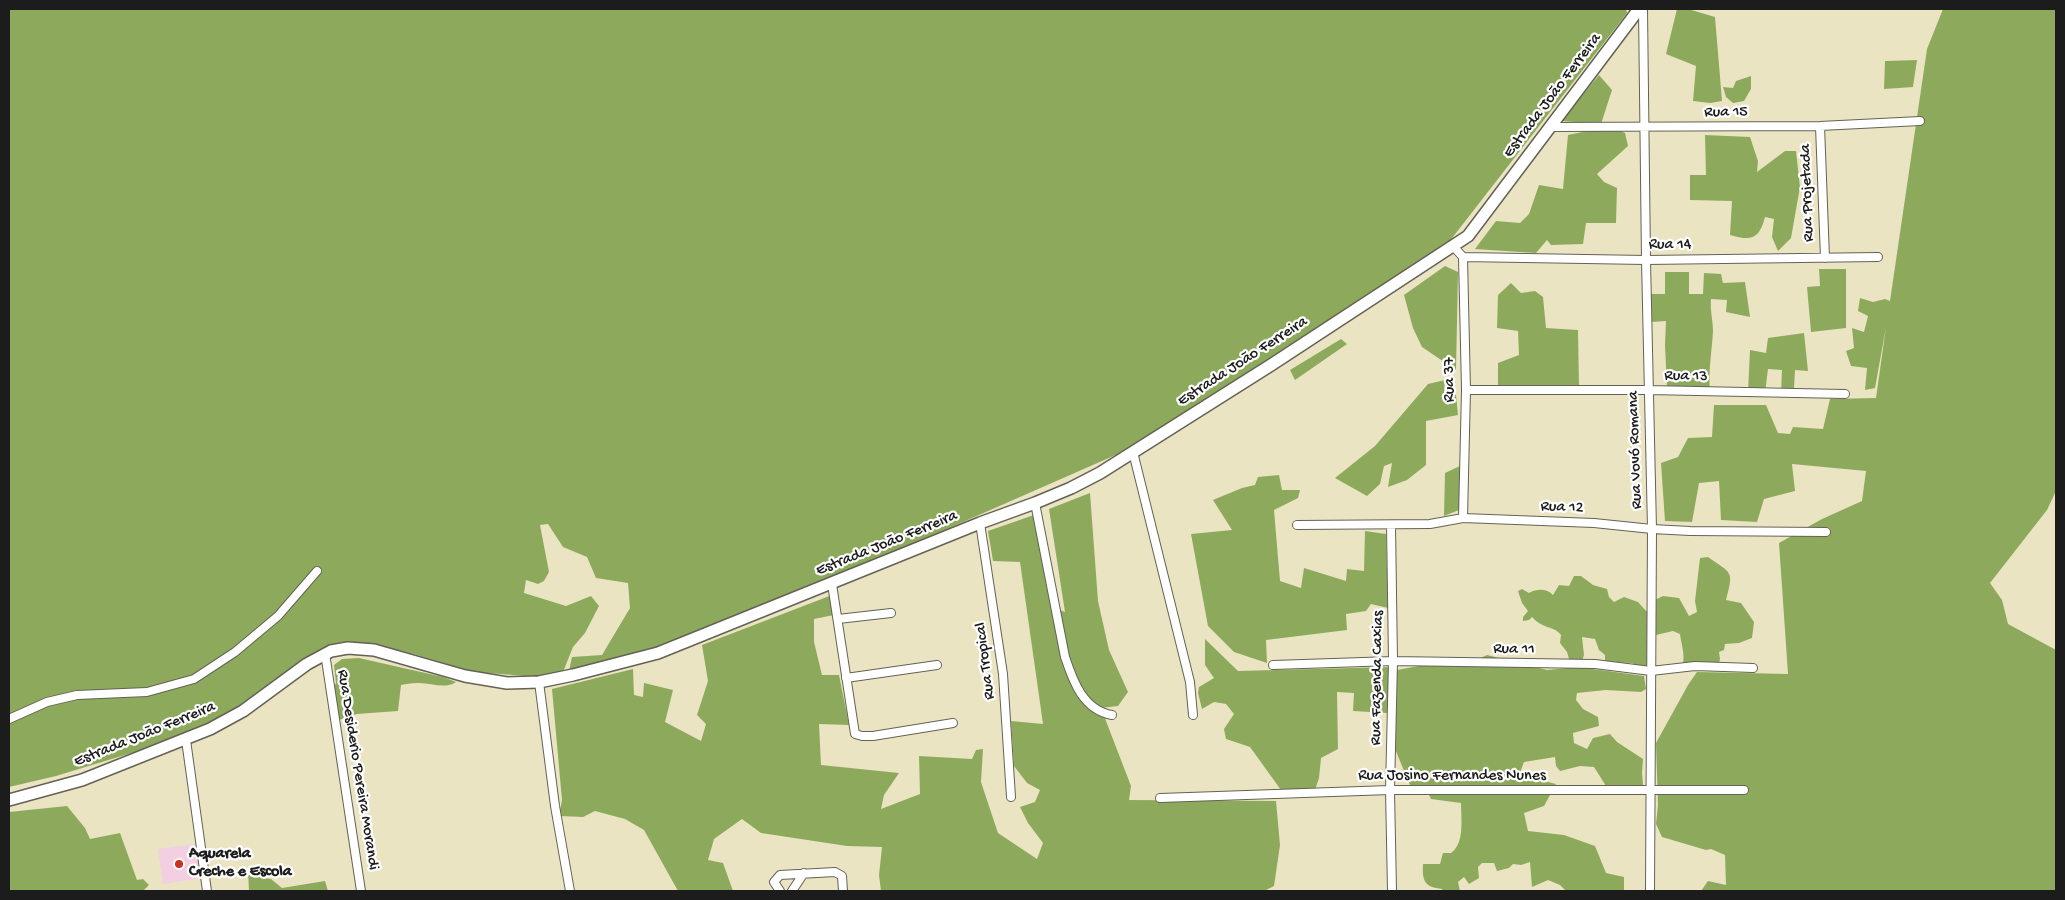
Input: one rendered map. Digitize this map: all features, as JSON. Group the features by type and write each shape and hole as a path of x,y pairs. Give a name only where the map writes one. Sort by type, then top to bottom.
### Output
{"street":[{"name":"Estrada João Ferreira","path":"9,800 82,780 210,729 243,711 307,664 325,654 348,648 374,650 481,680 507,683 539,682 573,675 658,653 980,523 1035,503 1086,480 1271,365 1416,268 1468,236 1641,9"},
{"name":"Rua Vovó Romana","path":"1641,9 1652,530 1650,891"},
{"name":"Rua 15","path":"1550,127 1820,126 1920,121"},
{"name":"Rua Projetada","path":"1820,126 1825,258"},
{"path":"1453,246 1463,256"},
{"name":"Rua 14","path":"1463,256 1646,260 1878,257"},
{"name":"Rua 37","path":"1463,256 1466,390 1463,518"},
{"name":"Rua 13","path":"1466,390 1648,390 1845,394"},
{"path":"1133,452 1155,548 1190,682 1193,715"},
{"path":"1035,503 1065,657 1071,675 1087,702 1096,710 1112,715"},
{"name":"Rua 12","path":"1297,525 1430,524 1463,518 1594,523 1652,530 1826,532"},
{"name":"Rua Tropical","path":"980,523 1003,674 1011,797"},
{"name":"Rua Fazenda Caxias","path":"1391,525 1393,661 1390,790 1392,891"},
{"path":"9,719 47,702 77,695 147,692 194,679 235,652 278,616 316,571"},
{"path":"832,584 853,732 858,735 873,736 953,723"},
{"path":"838,620 892,614"},
{"name":"Rua Desiderio Pereira Morandi","path":"325,654 361,891"},
{"name":"Rua 11","path":"1273,665 1393,661 1595,664 1651,671 1695,666 1753,668"},
{"path":"846,678 937,665"},
{"path":"539,682 555,806 570,891"},
{"path":"186,740 208,891"},
{"name":"Rua Josino Fernandes Nunes","path":"1160,798 1390,790 1744,790"},
{"path":"792,891 804,873"},
{"path":"780,891 774,883 777,876 804,873 840,873 843,881 843,891"}],"shaded area":[{"name":"Aquarela Creche e Escola","path":"196,844 201,878 163,884 158,849"}],"green space":[{"path":"9,9 1626,9 1627,13 1449,242 1127,450 831,580 652,650 569,671 572,657 602,655 630,608 628,583 596,578 587,557 563,547 548,524 540,525 549,572 544,581 538,584 526,580 524,593 566,606 591,596 599,606 585,633 573,647 563,672 540,677 474,672 414,654 373,645 345,642 314,653 280,680 236,710 164,743 56,776 9,787"},
{"path":"1677,9 1688,9 1715,17 1722,101 1710,103 1693,101 1696,66 1666,54"},
{"path":"1943,9 2056,9 2056,491 2047,510 1990,583 2002,600 2008,624 2056,650 2056,891 1701,891 1708,881 1726,885 1725,855 1711,849 1706,850 1662,837 1656,824 1658,805 1656,743 1697,672 1788,674 1779,543 1822,519 1862,501 1866,471 1792,464 1795,491 1764,499 1757,522 1721,520 1719,481 1699,483 1692,522 1665,521 1661,463 1678,457 1688,438 1712,437 1714,405 1766,405 1778,433 1790,434 1793,427 1823,429 1830,399 1876,398 1886,327 1875,388 1865,390 1867,368 1851,366 1846,351 1854,348 1852,328 1864,332 1868,316 1858,311 1860,298 1873,302 1885,299 1890,301 1927,49"},
{"path":"1917,60 1913,87 1884,89 1885,61"},
{"path":"1599,75 1612,90 1601,124 1561,121"},
{"path":"1751,76 1751,89 1744,101 1733,103 1726,97 1723,87 1733,88 1736,81"},
{"path":"1597,129 1615,129 1625,133 1628,146 1597,174 1604,182 1617,188 1616,223 1586,223 1583,244 1551,245 1547,240 1536,253 1475,249 1496,221 1520,223 1529,214 1539,185 1563,189 1568,135"},
{"path":"1705,135 1750,137 1758,161 1757,172 1785,151 1796,151 1800,187 1791,238 1778,251 1772,237 1774,219 1765,217 1760,230 1753,237 1737,237 1730,235 1732,201 1690,200 1690,175 1706,175"},
{"path":"1445,266 1458,272 1456,370 1422,347 1413,328 1404,295"},
{"path":"1819,269 1846,269 1846,328 1811,332 1807,287 1820,286"},
{"path":"1665,272 1689,272 1689,294 1703,294 1704,273 1721,274 1723,283 1745,282 1750,317 1726,312 1727,300 1711,299 1713,331 1710,391 1667,387 1666,321 1650,322 1651,294 1665,294"},
{"path":"1511,283 1521,293 1535,291 1543,297 1546,328 1578,330 1579,387 1498,388 1498,363 1519,355 1518,331 1497,328 1498,295"},
{"path":"1804,333 1808,371 1795,370 1794,388 1781,393 1782,370 1768,369 1765,393 1748,392 1750,350 1766,353 1768,338"},
{"path":"1341,339 1347,344 1295,380 1290,370"},
{"path":"1445,380 1444,393 1456,395 1458,415 1426,421 1426,465 1407,480 1388,487 1392,463 1384,466 1380,484 1367,496 1335,478 1375,446 1428,384"},
{"path":"1460,466 1459,510 1444,516 1445,473"},
{"path":"1279,475 1282,490 1300,490 1298,498 1274,510 1280,581 1301,588 1304,568 1346,581 1347,569 1364,571 1365,531 1386,534 1388,608 1371,604 1366,611 1346,614 1347,630 1266,640 1267,663 1234,652 1208,626 1191,534 1232,530 1213,500 1242,488 1255,485 1258,477"},
{"path":"1090,493 1098,601 1109,650 1128,692 1118,706 1101,708 1131,786 1129,800 1276,801 1280,845 1274,886 1264,891 881,891 879,875 882,847 847,846 761,833 742,819 714,839 708,860 723,863 733,891 678,891 644,830 625,819 595,811 583,817 559,816 562,800 552,689 633,669 634,695 643,697 644,683 673,690 665,722 701,741 706,724 697,715 708,681 702,645 832,595 834,615 814,619 814,642 822,675 839,675 849,725 819,724 821,765 899,773 884,795 881,809 920,794 919,756 972,759 976,750 983,749 981,782 998,833 1037,859 1043,843 1028,823 1020,807 1035,802 1040,790 1027,783 1014,766 1011,721 1043,724 1020,562 993,561 988,531 1034,515 1052,607 1065,612 1049,509"},
{"path":"1708,557 1729,574 1730,583 1726,600 1741,603 1754,622 1752,638 1739,643 1725,644 1724,650 1719,652 1719,664 1689,669 1683,663 1680,634 1673,631 1656,635 1648,633 1650,657 1647,666 1641,668 1632,663 1605,662 1605,655 1599,650 1595,639 1582,637 1584,655 1582,661 1569,659 1567,652 1560,643 1561,635 1558,632 1540,624 1532,617 1529,620 1523,621 1523,617 1528,611 1522,603 1518,591 1522,589 1529,593 1541,590 1553,595 1559,585 1569,586 1574,576 1581,576 1593,585 1607,589 1609,597 1614,602 1624,597 1638,602 1646,611 1655,611 1655,600 1663,596 1679,598 1689,616 1697,612 1695,601 1700,558"},
{"path":"1205,639 1238,671 1391,667 1387,713 1353,711 1354,693 1337,692 1338,749 1321,758 1319,778 1315,790 1281,790 1250,747 1226,739 1224,729 1234,714 1226,704 1214,702 1202,709 1198,693 1199,687 1214,678 1205,665"},
{"path":"1487,655 1547,670 1578,667 1644,676 1646,689 1641,692 1606,690 1577,693 1576,700 1583,709 1598,717 1599,726 1573,733 1574,743 1587,749 1593,738 1610,734 1617,742 1643,759 1643,785 1627,787 1606,786 1594,767 1580,766 1560,771 1556,766 1555,757 1524,762 1518,778 1536,779 1556,784 1544,806 1524,813 1528,831 1564,835 1595,846 1606,873 1624,877 1624,891 1566,891 1560,885 1548,880 1532,887 1530,862 1521,865 1513,864 1509,868 1497,871 1494,863 1482,863 1478,867 1479,878 1469,884 1464,877 1458,882 1460,891 1442,891 1442,889 1428,885 1424,879 1423,864 1440,864 1443,853 1451,853 1458,843 1461,830 1461,803 1431,799 1425,786 1410,785 1395,749 1397,670 1424,665 1461,667"},
{"path":"359,658 443,677 456,682 447,685 411,683 401,685 398,711 357,714 339,720 334,687 336,683 334,665 342,659"},
{"path":"67,806 85,828 90,839 120,833 137,880 143,879 149,885 143,891 9,891 9,812"},
{"path":"258,869 259,877 271,879 282,888 325,881 328,891 249,891 248,870"}],"place":[{"name":"Aquarela Creche e Escola","path":"179,864"}]}
